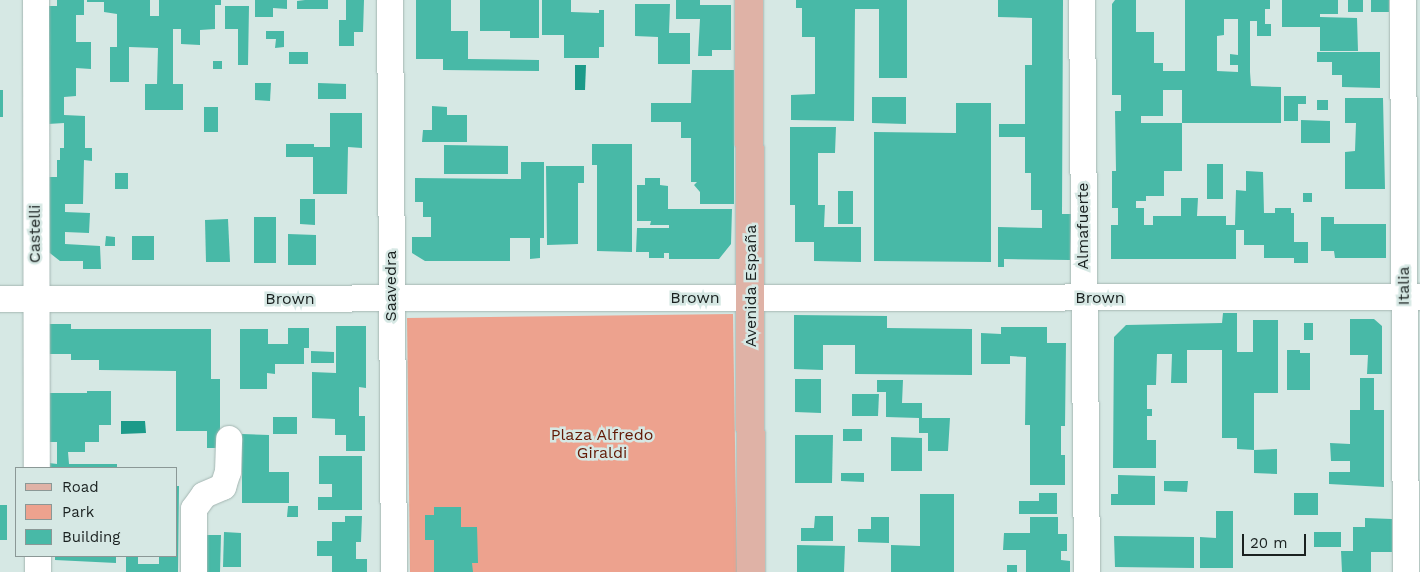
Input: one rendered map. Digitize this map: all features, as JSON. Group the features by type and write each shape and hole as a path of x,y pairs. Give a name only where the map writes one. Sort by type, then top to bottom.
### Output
{"main road":[{"name":"Avenida España","path":"749,0 752,572"}],"street":[{"name":"Castelli","path":"36,0 35,299 37,467"},
{"name":"Saavedra","path":"390,0 394,572"},
{"name":"Almafuerte","path":"1082,0 1083,298 1087,572"},
{"name":"Italia","path":"1403,0 1412,297 1406,572"},
{"name":"Brown","path":"0,299 1412,297"},
{"path":"194,572 194,510 204,495 223,487 228,472 229,439"},
{"path":"38,557 38,572"}],"green space":[{"name":"Plaza Alfredo Giraldi","path":"733,314 737,572 410,572 407,318"}],"shaded area":[{"path":"575,65 586,65 585,90 575,90"},
{"path":"121,421 145,421 146,433 121,434"}],"building":[{"path":"57,0 84,0 84,15 76,15 76,42 91,42 91,69 76,68 76,96 64,97 64,115 85,116 85,148 92,148 92,161 84,160 83,204 65,204 65,212 90,213 89,233 65,232 65,244 100,246 101,269 83,269 83,261 60,261 46,250 44,177 57,177 57,160 60,160 60,148 64,148 64,123 48,124 49,6 57,6"},
{"path":"87,0 150,0 150,16 159,16 159,0 221,0 221,5 215,5 215,29 200,30 200,45 181,44 181,29 173,29 173,84 183,84 183,110 145,110 145,84 157,84 158,48 129,47 129,82 110,82 110,47 117,47 117,14 104,12 104,2 87,2"},
{"path":"255,0 287,0 287,9 273,8 273,17 255,17"},
{"path":"328,0 328,9 297,9 297,1"},
{"path":"346,0 364,0 363,32 354,32 354,46 339,46 339,20 346,20"},
{"path":"416,0 451,0 451,31 468,31 468,59 539,60 539,71 443,70 443,59 416,59"},
{"path":"480,0 539,0 539,38 510,38 510,31 480,31"},
{"path":"542,0 571,0 571,12 599,13 599,10 604,10 604,47 599,47 599,58 564,58 564,35 542,35"},
{"path":"676,0 700,0 700,5 731,5 731,50 712,50 712,56 698,56 700,19 676,19"},
{"path":"796,0 907,0 907,78 879,78 879,9 855,9 854,121 791,120 791,95 815,94 815,37 802,37 802,8 796,8"},
{"path":"998,0 1063,0 1062,214 1071,214 1070,260 1004,259 1004,267 998,267 998,227 1042,228 1042,210 1031,210 1031,173 1025,173 1025,137 999,137 999,124 1025,124 1025,65 1032,65 1032,18 998,17"},
{"path":"1115,0 1136,0 1136,32 1154,32 1154,63 1163,63 1163,71 1185,71 1185,0 1270,0 1270,9 1265,9 1265,24 1271,24 1271,36 1257,36 1257,21 1250,21 1251,86 1281,87 1281,123 1182,123 1182,171 1164,171 1164,196 1146,196 1146,201 1136,201 1136,208 1144,208 1144,225 1153,225 1153,216 1181,216 1181,198 1198,198 1197,216 1226,216 1226,225 1235,225 1236,190 1246,191 1246,171 1263,172 1264,213 1275,213 1275,208 1291,208 1291,213 1294,213 1294,242 1308,242 1308,263 1294,263 1294,258 1264,258 1264,245 1244,245 1244,230 1236,230 1236,259 1111,259 1111,225 1118,225 1118,208 1112,208 1112,171 1116,171 1115,111 1121,111 1121,95 1112,95 1112,4","holes":["1224,19 1238,19 1238,55 1230,54 1230,65 1238,65 1238,72 1217,71 1217,36 1224,35","1163,90 1182,90 1182,123 1141,123 1141,116 1163,116"]},
{"path":"1282,0 1338,0 1338,14 1320,14 1320,17 1357,18 1358,51 1320,51 1320,27 1282,27"},
{"path":"1348,0 1363,0 1363,12 1348,12"},
{"path":"1371,0 1389,0 1389,12 1371,12"},
{"path":"635,4 670,4 669,33 690,33 690,64 658,64 658,37 635,36"},
{"path":"225,6 249,6 248,65 238,65 238,29 225,29"},
{"path":"266,31 284,31 284,47 275,48 276,39 266,39"},
{"path":"289,52 308,52 308,64 289,64"},
{"path":"1317,52 1380,52 1380,88 1342,87 1342,75 1332,75 1332,62 1317,62"},
{"path":"213,61 222,61 222,69 213,69"},
{"path":"692,70 734,70 734,204 700,204 700,192 694,185 697,182 691,182 691,138 681,138 681,122 651,122 651,103 691,103"},
{"path":"255,83 271,83 270,101 255,100"},
{"path":"318,83 346,84 346,99 318,99"},
{"path":"0,90 3,90 3,117 0,117"},
{"path":"1284,96 1306,96 1306,104 1298,104 1298,121 1284,121"},
{"path":"872,97 906,97 906,124 872,123"},
{"path":"1345,98 1383,98 1385,189 1345,189 1345,152 1355,151 1356,123 1345,123"},
{"path":"1317,100 1328,100 1328,110 1317,110"},
{"path":"956,103 991,103 991,262 874,261 874,132 956,133"},
{"path":"432,106 447,107 447,115 467,115 467,142 422,142 423,130 432,130"},
{"path":"204,107 218,107 218,132 204,132"},
{"path":"330,113 362,113 362,148 348,147 347,194 313,194 313,157 286,157 286,144 314,144 314,147 330,147"},
{"path":"1301,120 1330,121 1330,143 1301,143"},
{"path":"790,127 836,127 835,153 818,153 818,205 825,205 824,227 861,227 861,262 814,261 814,242 795,242 795,205 790,205"},
{"path":"592,144 632,144 632,252 597,251 597,165 592,165"},
{"path":"444,145 508,146 508,174 444,174"},
{"path":"521,162 544,162 544,238 540,238 540,258 530,259 530,238 510,238 510,261 425,261 412,253 412,237 431,237 431,217 423,217 423,202 415,202 415,178 521,179"},
{"path":"1207,164 1223,164 1223,199 1207,199"},
{"path":"546,166 584,166 584,183 578,183 578,244 547,245"},
{"path":"115,173 128,173 128,189 115,189"},
{"path":"645,178 660,178 660,185 668,186 668,209 732,209 731,244 719,259 669,259 669,253 664,253 664,258 649,258 649,252 636,252 637,228 669,228 669,225 650,225 651,221 637,221 637,185 645,185"},
{"path":"838,191 853,191 853,224 838,224"},
{"path":"1303,193 1312,193 1312,202 1303,202"},
{"path":"300,199 315,199 315,225 300,224"},
{"path":"254,217 276,217 276,263 254,263"},
{"path":"1321,217 1334,217 1334,224 1386,224 1386,258 1335,258 1334,251 1321,251"},
{"path":"228,219 230,262 206,262 205,220"},
{"path":"288,234 316,235 316,265 288,265"},
{"path":"106,236 115,237 115,246 105,246"},
{"path":"132,236 154,236 154,260 132,260"},
{"path":"1223,313 1237,313 1237,352 1253,352 1253,320 1278,320 1278,393 1254,393 1254,450 1237,449 1237,438 1222,438 1222,350 1187,350 1187,383 1171,383 1172,354 1157,354 1156,385 1147,385 1147,409 1152,409 1152,416 1147,416 1147,440 1156,440 1156,468 1113,468 1114,337 1126,325 1222,323"},
{"path":"794,315 887,316 887,328 972,329 972,375 855,374 855,345 823,345 823,370 794,369"},
{"path":"1350,319 1374,319 1382,326 1382,374 1367,374 1368,355 1350,355"},
{"path":"1304,323 1313,323 1313,340 1304,340"},
{"path":"48,324 71,324 71,329 211,329 211,379 220,379 220,448 207,448 207,431 176,431 176,371 99,370 99,360 71,360 71,354 48,354"},
{"path":"336,326 366,326 366,388 359,387 359,416 365,416 365,451 346,451 346,435 335,435 335,419 312,418 312,372 336,373"},
{"path":"1001,327 1047,327 1047,343 1066,343 1065,426 1061,426 1061,455 1065,455 1065,485 1030,485 1030,425 1025,425 1026,357 1010,356 1010,364 981,364 981,333 1001,334"},
{"path":"288,328 309,328 309,348 304,348 304,364 275,364 275,374 267,373 267,389 240,389 240,329 268,329 268,344 288,344"},
{"path":"1287,350 1300,350 1300,353 1310,353 1310,390 1287,390"},
{"path":"311,351 334,352 334,363 311,363"},
{"path":"1360,378 1374,378 1374,410 1384,410 1384,487 1329,484 1329,472 1350,472 1350,461 1331,461 1330,443 1350,444 1350,410 1360,410"},
{"path":"795,379 821,379 821,413 795,412"},
{"path":"877,380 903,380 902,403 922,403 922,418 950,418 948,451 928,451 928,433 919,433 919,418 886,417 886,392 877,392"},
{"path":"87,391 111,391 111,425 99,425 99,442 85,442 85,452 68,452 69,464 117,464 117,467 49,467 49,463 57,464 57,442 46,442 46,393 87,393"},
{"path":"852,394 879,394 878,416 852,416"},
{"path":"273,417 297,417 297,434 273,434"},
{"path":"843,429 862,429 862,441 843,441"},
{"path":"242,434 269,435 269,472 289,472 289,503 242,503"},
{"path":"795,435 833,435 832,483 795,483"},
{"path":"891,437 922,438 922,471 891,471"},
{"path":"1277,449 1277,474 1254,473 1254,450"},
{"path":"319,456 362,456 362,510 318,510 318,497 332,497 332,484 319,484"},
{"path":"841,473 864,473 864,482 841,481"},
{"path":"1118,475 1155,476 1155,505 1111,505 1111,494 1118,494"},
{"path":"1164,481 1188,481 1187,492 1164,491"},
{"path":"179,486 178,572 126,572 126,557 138,557 138,564 159,564 159,557 178,557"},
{"path":"1039,493 1057,493 1057,514 1019,514 1019,501 1039,501"},
{"path":"1294,493 1318,493 1318,515 1294,515"},
{"path":"920,494 954,494 954,572 891,572 891,545 920,546"},
{"path":"0,505 7,505 7,540 0,540"},
{"path":"288,506 298,506 298,517 287,517"},
{"path":"434,507 461,507 461,527 477,527 478,563 472,563 473,572 434,572 434,540 425,540 425,515 434,515"},
{"path":"1216,511 1233,511 1233,568 1200,568 1200,537 1216,538"},
{"path":"345,516 362,516 361,542 356,542 356,559 367,559 367,572 332,572 332,556 317,556 317,541 332,541 332,522 345,522"},
{"path":"815,516 833,516 833,541 801,541 801,528 814,528"},
{"path":"871,517 889,517 889,543 858,542 858,529 871,529"},
{"path":"1030,517 1058,517 1058,534 1067,534 1067,551 1061,551 1061,560 1070,561 1070,572 1026,572 1026,550 1003,550 1004,533 1030,533"},
{"path":"1365,518 1392,519 1392,552 1371,552 1371,572 1342,572 1341,551 1353,551 1353,527 1365,527"},
{"path":"224,532 241,533 241,567 223,567"},
{"path":"1314,532 1341,532 1341,547 1314,547"},
{"path":"204,535 221,535 220,572 204,572"},
{"path":"1114,536 1194,537 1194,568 1115,567"},
{"path":"797,545 845,546 844,572 797,572"},
{"path":"55,557 116,557 116,563 55,560"},
{"path":"1007,565 1017,565 1017,572 1007,572"}]}
